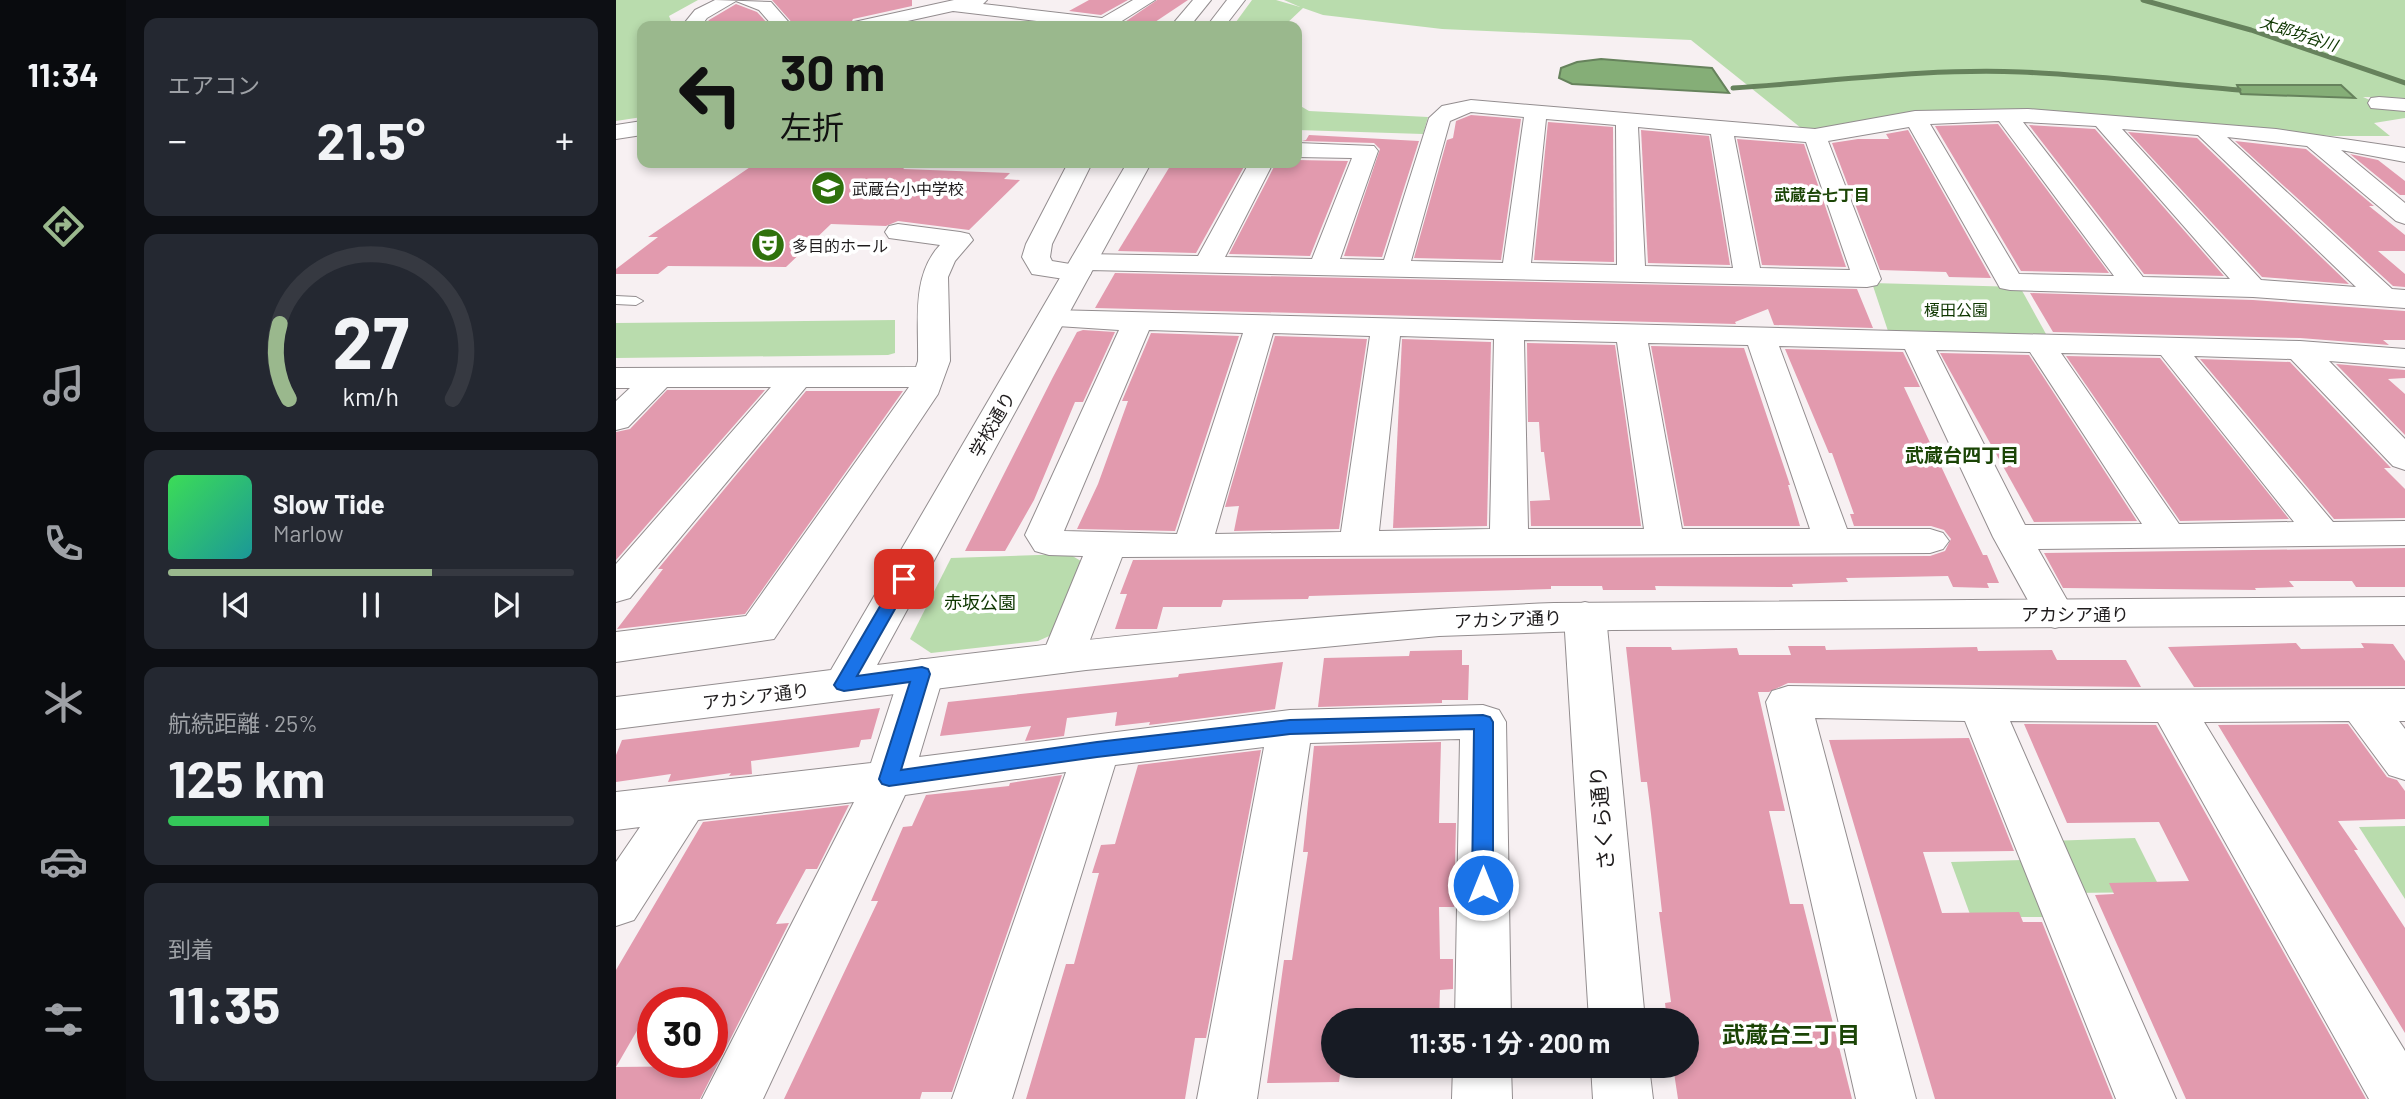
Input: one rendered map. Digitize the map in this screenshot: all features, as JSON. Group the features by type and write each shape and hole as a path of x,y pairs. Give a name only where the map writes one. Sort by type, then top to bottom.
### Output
{"street":[{"path":"695,21 701,14 727,0"},
{"path":"744,0 765,6 778,21"},
{"path":"884,21 978,0"},
{"path":"1036,17 1069,0"},
{"path":"1110,21 1146,0"},
{"path":"1184,21 1202,0"},
{"path":"1220,21 1236,0"},
{"path":"854,5 867,21"},
{"path":"954,6 1075,21"},
{"path":"2379,103 2405,105"},
{"path":"1395,269 1440,118 1450,111 1471,106 1815,136 1854,132 1915,118 1958,115 2103,121 2314,140 2405,155"},
{"path":"1516,271 1536,111"},
{"path":"2007,116 2134,284"},
{"path":"1915,118 2010,282 2253,288 2394,298"},
{"path":"1627,119 1631,274"},
{"path":"2103,121 2253,288"},
{"path":"1721,128 1748,276"},
{"path":"616,132 637,129"},
{"path":"2205,129 2394,298"},
{"path":"1077,168 1039,244 1036,257 1042,268 1207,265 1867,279 1815,136"},
{"path":"2314,140 2405,216"},
{"path":"1302,150 1366,151 1323,267"},
{"name":"学校通り","path":"844,685 1136,168"},
{"path":"1207,265 1258,168"},
{"path":"616,647 759,629 922,394 934,361 934,277 943,258 960,240 898,232"},
{"path":"1052,319 2039,343 2300,351 2405,358"},
{"path":"1138,320 1044,535 1049,543 1192,546 1509,541 1930,541"},
{"path":"1192,546 1261,323"},
{"path":"1358,544 1386,327"},
{"path":"1508,331 1509,541"},
{"path":"1631,335 1665,542"},
{"path":"1760,336 1832,539"},
{"path":"1916,340 2012,537 2055,614"},
{"path":"2039,343 2168,536"},
{"path":"2170,347 2323,534"},
{"path":"2300,351 2405,459"},
{"path":"616,589 797,377"},
{"path":"616,378 930,377"},
{"path":"616,420 658,378"},
{"path":"2012,537 2405,533"},
{"path":"1062,658 1107,545"},
{"name":"アカシア通り","path":"616,713 922,674 1335,629 1585,616 2405,611"},
{"name":"さくら通り","path":"1585,616 1616,1008"},
{"path":"733,1099 889,779 922,674"},
{"path":"1886,1099 1788,702 1981,706 2383,705 2405,762"},
{"path":"1981,706 2146,1099"},
{"path":"2172,706 2401,1099"},
{"path":"616,811 1290,727 1483,722 1483,1008"},
{"path":"1227,1099 1290,727"},
{"path":"982,1099 1097,750"},
{"path":"616,904 685,801"},
{"path":"1482,1078 1482,1099"},
{"path":"1621,1078 1623,1099"}],"lane":[{"path":"616,300 636,301"}],"green space":[{"path":"616,0 698,0 669,16 671,21 637,21 637,118 616,121"},
{"path":"1252,0 1276,0 1300,7 1284,0 2405,0 2405,98 2363,97 2386,107 2405,108 2405,118 2374,123 2390,136 2333,136 1952,112 1806,132 1691,40 1442,29 1323,15 1303,8 1289,21 1237,21"},
{"path":"1302,107 1309,111 1428,117 1423,134 1302,130"},
{"name":"榎田公園","path":"1872,283 2020,287 2046,334 1888,331"},
{"path":"895,320 895,353 888,355 616,358 616,323"},
{"name":"赤坂公園","path":"1069,554 1086,564 1056,633 1038,641 931,653 910,639 951,558"},
{"path":"2405,826 2405,899 2359,827"},
{"path":"2135,838 2162,892 2070,893 2049,841"},
{"path":"2023,860 2045,917 1971,917 1951,862"}],"shaded area":[{"path":"1601,59 1712,68 1729,93 1572,84 1559,78 1561,68 1577,62"},
{"path":"2237,85 2341,85 2355,98 2241,94"}],"building":[{"path":"772,0 912,0 912,6 852,21 791,21"},
{"path":"1089,0 1128,0 1101,15 1069,11"},
{"path":"1157,0 1188,0 1156,21 1126,21"},
{"path":"736,4 757,12 765,21 708,21"},
{"path":"1471,115 1521,119 1501,260 1414,258 1447,140 1453,138 1456,121"},
{"path":"1548,122 1613,127 1614,262 1534,260"},
{"path":"1998,124 2109,273 2021,271 1935,126"},
{"path":"2029,125 2095,129 2224,276 2144,274"},
{"path":"1641,130 1709,136 1730,265 1648,263"},
{"path":"1908,130 1991,278 1949,277 1946,272 1880,270 1832,143 1858,139 1889,139 1886,134"},
{"path":"2128,132 2197,138 2349,284 2262,277"},
{"path":"1309,135 1419,141 1382,257 1344,256 1380,149 1374,143 1302,141"},
{"path":"1737,139 1804,144 1846,267 1762,265"},
{"path":"2235,141 2306,149 2374,206 2369,206 2405,235 2405,251 2378,251 2405,274 2405,287 2393,286"},
{"path":"2350,154 2378,160 2405,181 2405,195 2400,195"},
{"path":"1302,160 1348,161 1310,256 1229,254 1273,168 1302,168"},
{"name":"武蔵台小中学校","path":"749,168 904,168 1010,173 1004,179 1020,180 969,230 898,221 886,226 831,224 786,267 668,266 658,274 616,274 616,269 658,237 648,237"},
{"path":"1169,168 1243,168 1196,253 1118,251"},
{"path":"1115,273 1857,289 1873,328 1774,325 1768,309 1735,322 1736,324 1095,308"},
{"path":"2030,293 2253,300 2405,311 2405,340 2383,340 2389,345 2300,338 2053,332"},
{"path":"1077,332 1115,332 1083,402 1075,402 1034,500 1005,551 965,551"},
{"path":"1151,333 1239,336 1175,531 1077,529 1098,484 1128,401 1122,401"},
{"path":"1275,336 1367,339 1339,529 1234,531 1239,506 1225,507"},
{"path":"1402,339 1491,342 1487,526 1393,528"},
{"path":"1527,343 1615,345 1641,526 1531,526 1530,501 1550,500 1544,452 1541,452 1539,422 1528,422"},
{"path":"1651,346 1744,348 1790,485 1800,526 1684,526"},
{"path":"1785,349 1903,352 1920,387 1904,387 1983,555 1987,555 1999,583 1987,583 1989,588 1953,587 1948,576 1846,578 1848,582 1792,584 1793,587 1655,586 1656,590 1603,590 1602,586 1551,586 1551,589 1223,600 1221,607 1163,607 1157,629 1115,629 1127,594 1120,594 1133,560 1930,556 1945,551 1951,539 1944,530 1931,526 1854,526 1850,514 1854,514 1832,453 1829,453"},
{"path":"1940,353 2029,355 2137,521 2034,522"},
{"path":"2066,356 2160,358 2289,519 2180,521"},
{"path":"2200,359 2290,362 2391,468 2384,468 2405,489 2405,518 2334,519"},
{"path":"2336,364 2405,370 2405,378 2388,379 2405,394 2405,435"},
{"path":"667,390 765,390 616,560 616,432 630,429"},
{"path":"806,391 903,391 745,614 617,629 663,569 658,569"},
{"path":"2405,548 2405,587 2356,587 2352,581 2289,581 2294,587 2255,588 2256,590 2063,588 2044,553"},
{"path":"2296,643 2301,649 2364,648 2361,643 2393,644 2405,661 2405,686 2194,687 2168,647"},
{"path":"1788,646 1825,646 1826,650 1977,647 1978,651 2052,650 2057,660 2126,660 2141,687 1788,683 1769,692 1758,692 1785,811 1769,811 1790,904 1803,904 1852,1099 1678,1099 1675,1078 1699,1078 1699,1008 1666,1008 1665,1003 1671,1002 1659,912 1662,912 1647,782 1641,782 1626,647 1671,647 1672,650 1737,648 1739,655 1791,655"},
{"path":"1462,650 1462,665 1469,665 1468,700 1318,707 1324,658 1409,656 1410,651"},
{"path":"1283,662 1275,709 1149,725 1150,722 1115,726 1117,712 1067,718 1064,736 1025,741 1031,726 940,736 948,702 1178,677 1179,674"},
{"path":"880,708 871,739 861,740 859,747 751,761 752,774 729,776 731,773 668,782 671,774 616,782 616,755 622,740"},
{"path":"2024,724 2156,725 2366,1099 2186,1099 2095,895 2114,894 2109,883 2189,881 2159,822 2067,823"},
{"path":"2348,724 2387,777 2397,780 2405,791 2405,819 2338,821 2405,928 2405,1033 2218,725"},
{"path":"1969,738 2014,851 1923,852 1942,913 2019,912 2023,922 2042,922 2113,1099 1935,1099 1829,740"},
{"path":"1441,742 1439,823 1456,823 1454,907 1439,907 1440,959 1453,959 1453,989 1440,990 1439,1008 1321,1008 1321,1078 1340,1078 1339,1082 1267,1083 1284,960 1292,960 1308,852 1303,852 1314,746"},
{"path":"1261,750 1206,1038 1195,1038 1185,1099 1026,1099 1066,964 1074,964 1099,873 1092,873 1101,845 1115,844 1138,765"},
{"path":"1062,775 952,1092 922,1092 920,1099 784,1099 878,901 871,901 903,827 912,826 926,795 1009,786 1010,783"},
{"path":"849,805 817,869 806,869 776,924 789,923 728,1044 728,987 637,987 637,1031 616,1067 616,970 703,822"},
{"path":"616,1067 637,1067 637,1078 711,1078 700,1099 616,1099"}],"waterway":[{"name":"太郎坊谷川","path":"2143,0 2251,30 2405,83"},
{"path":"1733,88 1985,71 2075,75 2239,90"}],"place":[{"name":"武蔵台小中学校","path":"828,188"},
{"name":"多目的ホール","path":"768,245"}],"district":[{"name":"武蔵台七丁目","path":"1822,194"},
{"name":"武蔵台四丁目","path":"1962,454"},
{"name":"武蔵台三丁目","path":"1791,1034"}],"route":[{"path":"904,579 844,685 922,674 889,779 1290,727 1483,722 1483,885"}]}
